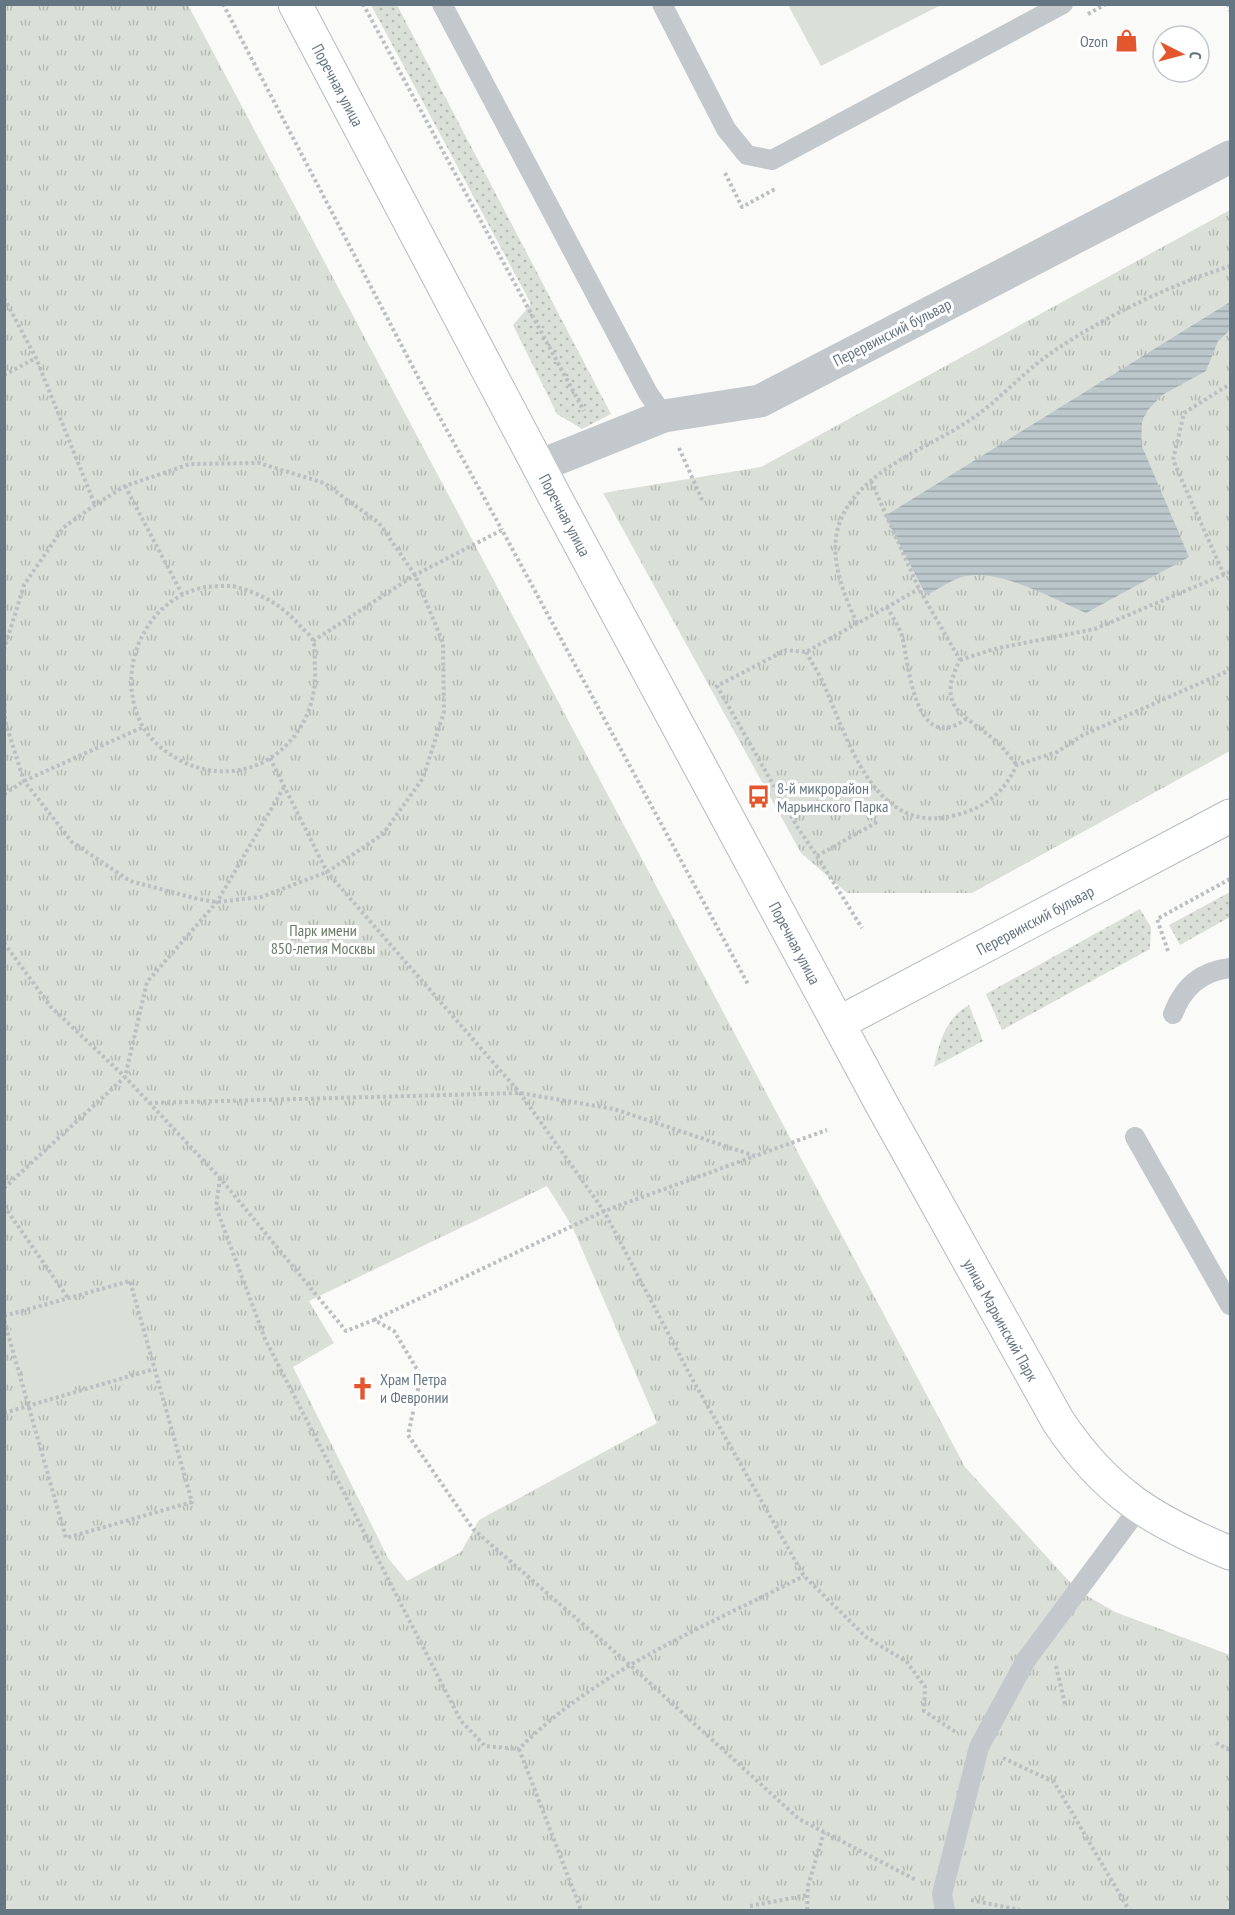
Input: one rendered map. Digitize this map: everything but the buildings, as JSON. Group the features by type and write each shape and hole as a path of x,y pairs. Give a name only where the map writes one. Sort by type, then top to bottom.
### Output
{"main road":[{"name":"Поречная улица","path":"295,4 539,466 839,1023"},
{"name":"Перервинский бульвар","path":"839,1023 1230,816"},
{"name":"улица Марьинский Парк","path":"839,1023 1058,1421 1077,1449 1101,1476 1139,1508 1179,1532 1230,1553"}],"street":[{"name":"Перервинский бульвар","path":"539,466 664,416 759,401 1230,157"}],"lane":[{"path":"442,4 648,393 664,416"},
{"path":"662,4 726,129 747,155 772,160 1063,4"},
{"path":"1173,1014 1178,1000 1201,975 1230,968"},
{"path":"1135,1137 1230,1305"},
{"path":"944,1902 980,1747 1026,1660 1139,1508"}],"path":[{"path":"223,4 428,396 749,986"},
{"path":"363,4 586,414"},
{"path":"1228,4 1230,11"},
{"path":"857,623 838,575 835,553 847,507 871,480 919,448 969,421 1006,393 1049,354 1182,281 1230,266"},
{"path":"4,298 36,358 95,505"},
{"path":"4,375 36,358"},
{"path":"1224,575 1173,460 1184,412 1230,384"},
{"path":"664,416 703,502"},
{"path":"4,650 24,585 63,528 125,486 190,464 258,463 324,483 379,523 415,575 443,643 444,712 423,777 383,834 327,872 261,897 217,902 130,881 72,842 24,781 5,721 4,684"},
{"path":"871,480 919,589 960,660"},
{"path":"125,486 183,596"},
{"path":"314,640 415,575 502,530"},
{"path":"1017,765 999,744 956,709 950,696 949,683 960,660 994,650 1095,629 1230,572"},
{"path":"233,586 260,593 284,608 314,640 316,689 307,719 289,745 270,758 236,771 207,770 180,761 157,744 143,727 131,693 131,665 140,638 156,615 183,596 204,587 233,586"},
{"path":"862,928 798,828 717,686 786,650 806,652 919,589"},
{"path":"887,607 902,635 911,688 924,715 940,727 956,726 966,719"},
{"path":"806,652 826,689 867,779 884,798 907,815 928,819 973,810 992,801 1007,784 1017,765 1057,752 1083,735 1230,670"},
{"path":"4,794 24,781 143,727"},
{"path":"270,758 327,872 520,1093 604,1211 690,1375 804,1576 866,1637 906,1662 925,1687 924,1712 980,1747 1054,1782 1129,1911"},
{"path":"4,1188 125,1077 147,982 217,902 284,786"},
{"path":"817,856 877,822"},
{"path":"1168,951 1157,919 1230,879"},
{"path":"4,943 51,1007 125,1077 220,1178 346,1331 374,1320 604,1211 827,1130"},
{"path":"149,1103 520,1093 614,1109 756,1156"},
{"path":"220,1178 216,1207 265,1339 461,1721 484,1746 519,1749 548,1720 630,1665 804,1576"},
{"path":"4,1206 68,1298"},
{"path":"130,1281 192,1502 66,1538 4,1318 130,1281"},
{"path":"374,1320 394,1331 421,1376 408,1435 472,1529 630,1665 799,1819 944,1902 1020,1911"},
{"path":"4,1413 154,1369"},
{"path":"1216,1743 1230,1750"},
{"path":"519,1749 581,1911"},
{"path":"807,1911 808,1895 824,1832"},
{"path":"750,1906 808,1895"}],"green space":[{"name":"Парк имени 850-летия Москвы","path":"5,5 188,5 965,1467 1077,1590 1115,1612 1230,1655 1230,1910 5,1910","holes":["547,1186 572,1226 657,1423 479,1520 461,1552 407,1581 388,1558 293,1367 334,1343 309,1301"]},
{"path":"371,5 397,5 611,414 582,429 557,414 513,325 531,304"},
{"path":"788,5 941,5 821,66"},
{"path":"1230,210 1230,751 972,893 847,893 801,853 603,493 761,467"},
{"path":"1230,892 1230,917 1180,945 1169,925"},
{"path":"1140,909 1151,927 1150,949 1002,1030 986,994"},
{"path":"969,1005 983,1041 934,1067 938,1049 949,1024 961,1010"},
{"path":"125,1287 147,1366 31,1399 9,1320"}],"shaded area":[{"path":"1230,302 1230,330 1218,341 1206,371 1162,395 1146,412 1142,422 1141,444 1189,557 1086,613 1023,585 989,576 973,575 959,578 926,595 885,516"}],"place":[{"name":"Ozon","path":"1126,41"},
{"name":"8-й микрорайон Марьинского Парка","path":"759,797"},
{"name":"Храм Петра и Февронии","path":"362,1388"}]}
